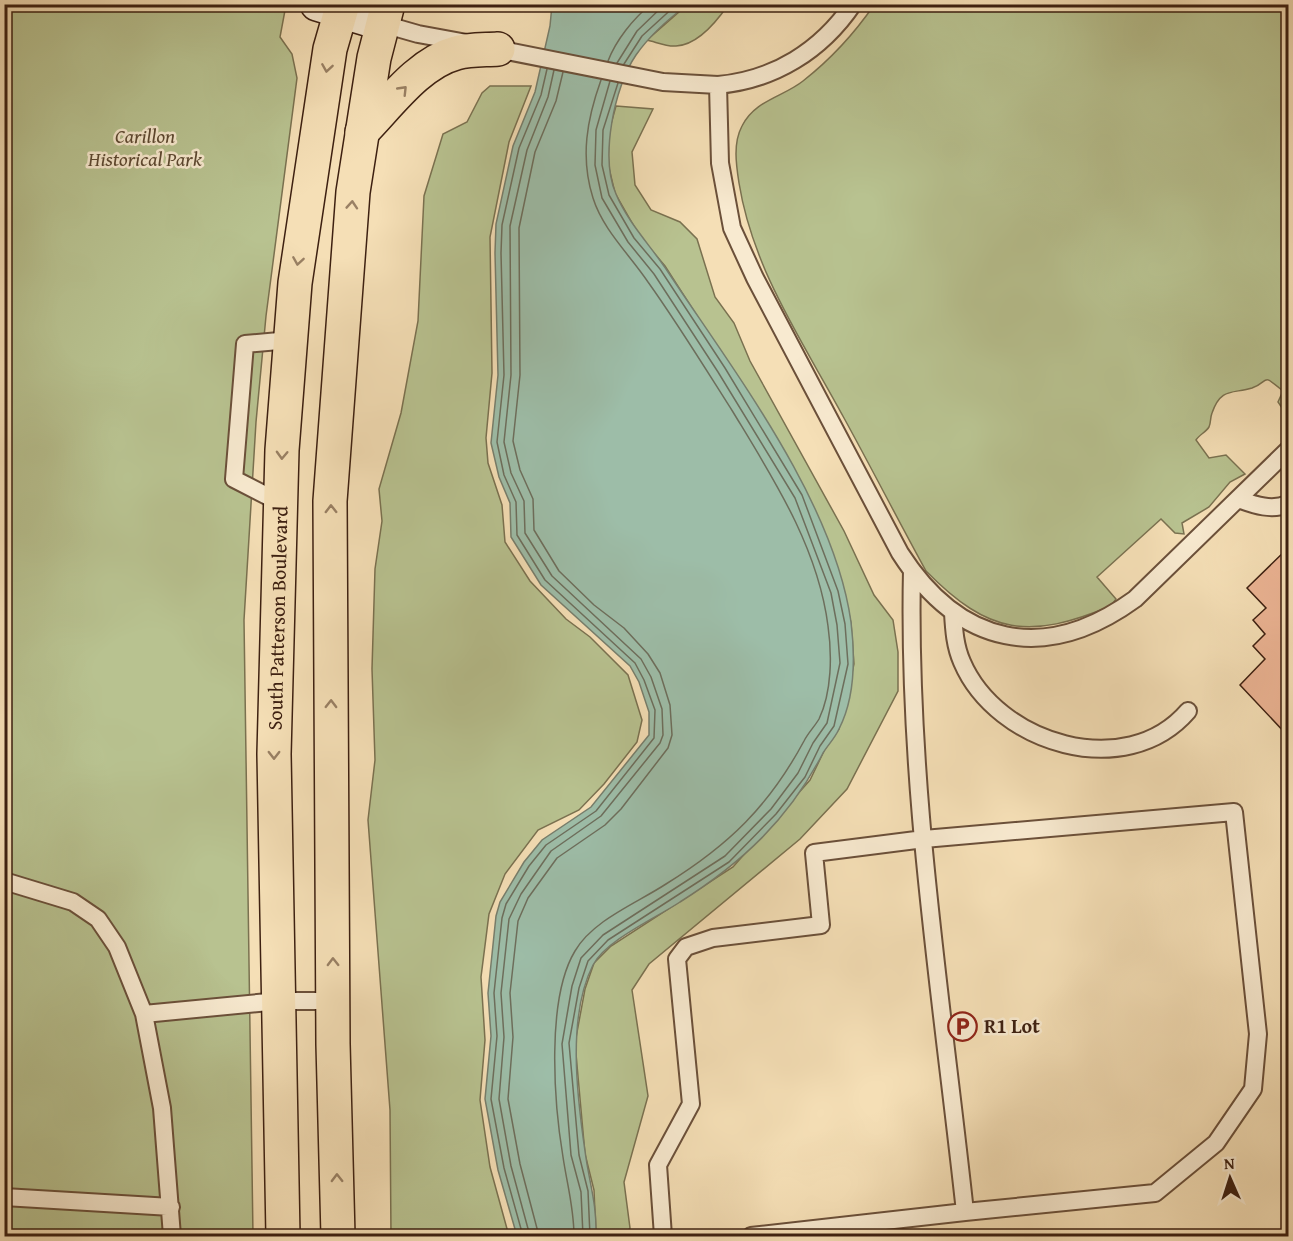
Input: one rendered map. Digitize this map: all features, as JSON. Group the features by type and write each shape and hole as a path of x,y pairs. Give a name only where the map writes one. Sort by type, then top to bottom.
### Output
{"main road":[{"name":"South Patterson Boulevard","path":"284,1236 274,754 281,503 295,283 334,7"},
{"path":"338,1236 333,1000 330,501 353,192 374,58 386,14"},
{"path":"362,132 420,73 440,59 456,52 498,49"}],"street":[{"path":"334,7 386,14"}],"lane":[{"path":"386,14 418,34 663,82 718,85 743,83 765,76 792,63 817,46 853,4"},
{"path":"718,85 720,163 724,196 732,228 755,279 912,570 927,590 953,613 980,628 1009,637 1039,638 1084,628 1113,614 1135,599 1288,450"},
{"path":"281,503 234,479 245,344 290,340"},
{"path":"1238,499 1260,507 1280,508 1288,504"},
{"path":"912,570 910,636 924,839 964,1212"},
{"path":"953,613 955,642 962,663 973,682 1000,712 1014,724 1033,734 1073,745 1130,747 1171,728 1188,711"},
{"path":"663,1236 658,1165 691,1104 677,959 686,947 713,938 821,925 814,853 924,839 1234,812 1258,1034 1252,1089 1216,1143 1155,1193 751,1236"},
{"path":"4,881 73,902 98,919 117,947 144,1014 162,1108 172,1236"},
{"path":"144,1014 279,1001 333,1000"},
{"path":"4,1197 171,1207"}],"green space":[{"name":"Carillon Historical Park","path":"5,5 286,5 280,37 292,54 297,78 266,316 256,422 244,620 253,1236 5,1236"},
{"path":"687,5 728,5 713,25 699,37 684,45 665,45 647,40"},
{"path":"874,5 1288,5 1288,417 1278,402 1283,391 1268,380 1252,388 1228,393 1219,399 1212,413 1209,427 1196,440 1209,458 1226,455 1245,474 1230,482 1209,507 1182,523 1184,534 1175,533 1161,519 1097,577 1116,599 1111,606 1082,617 1033,627 1011,625 991,619 970,608 926,571 781,305 756,246 746,215 737,168 736,146 742,126 754,110 803,81 823,64 850,36"},
{"path":"490,86 531,86 509,142 490,237 492,373 486,438 488,463 502,505 505,542 530,581 566,619 590,637 628,675 642,720 637,742 604,784 579,810 538,830 505,874 489,914 481,977 485,1040 480,1100 490,1167 509,1236 391,1236 390,1110 368,820 375,760 372,669 375,569 382,521 379,489 401,413 418,321 424,196 443,134 467,122 482,93"},
{"path":"616,106 653,109 632,152 635,185 651,210 680,222 697,239 715,297 734,323 750,361 844,531 874,595 893,620 898,652 898,691 847,789 800,839 649,964 632,990 648,1096 624,1182 630,1228 625,1236 596,1236 594,1190 585,1154 575,1043 585,989 594,963 611,946 733,867 810,780 825,749 839,729 854,664 851,623 844,590 831,549 783,450 665,266 639,235 615,193 608,164 609,131"}],"water":[{"path":"552,5 687,5 653,34 641,48 621,85 609,143 611,179 621,205 633,225 668,272 751,395 803,485 825,530 841,576 851,622 853,648 851,690 844,717 810,777 779,819 762,838 724,872 620,938 599,956 593,965 585,985 580,1008 576,1056 579,1106 594,1203 596,1236 517,1236 498,1170 485,1099 491,1036 488,993 496,916 500,902 524,862 542,840 591,807 649,735 649,712 639,682 630,666 541,585 511,537 510,503 499,477 491,443 498,375 496,224 513,146 535,92 550,26"}],"building":[{"path":"1288,548 1288,736 1240,685 1265,659 1253,646 1265,634 1253,620 1266,608 1247,588"}],"place":[{"name":"R1 Lot","path":"963,1026"}]}
